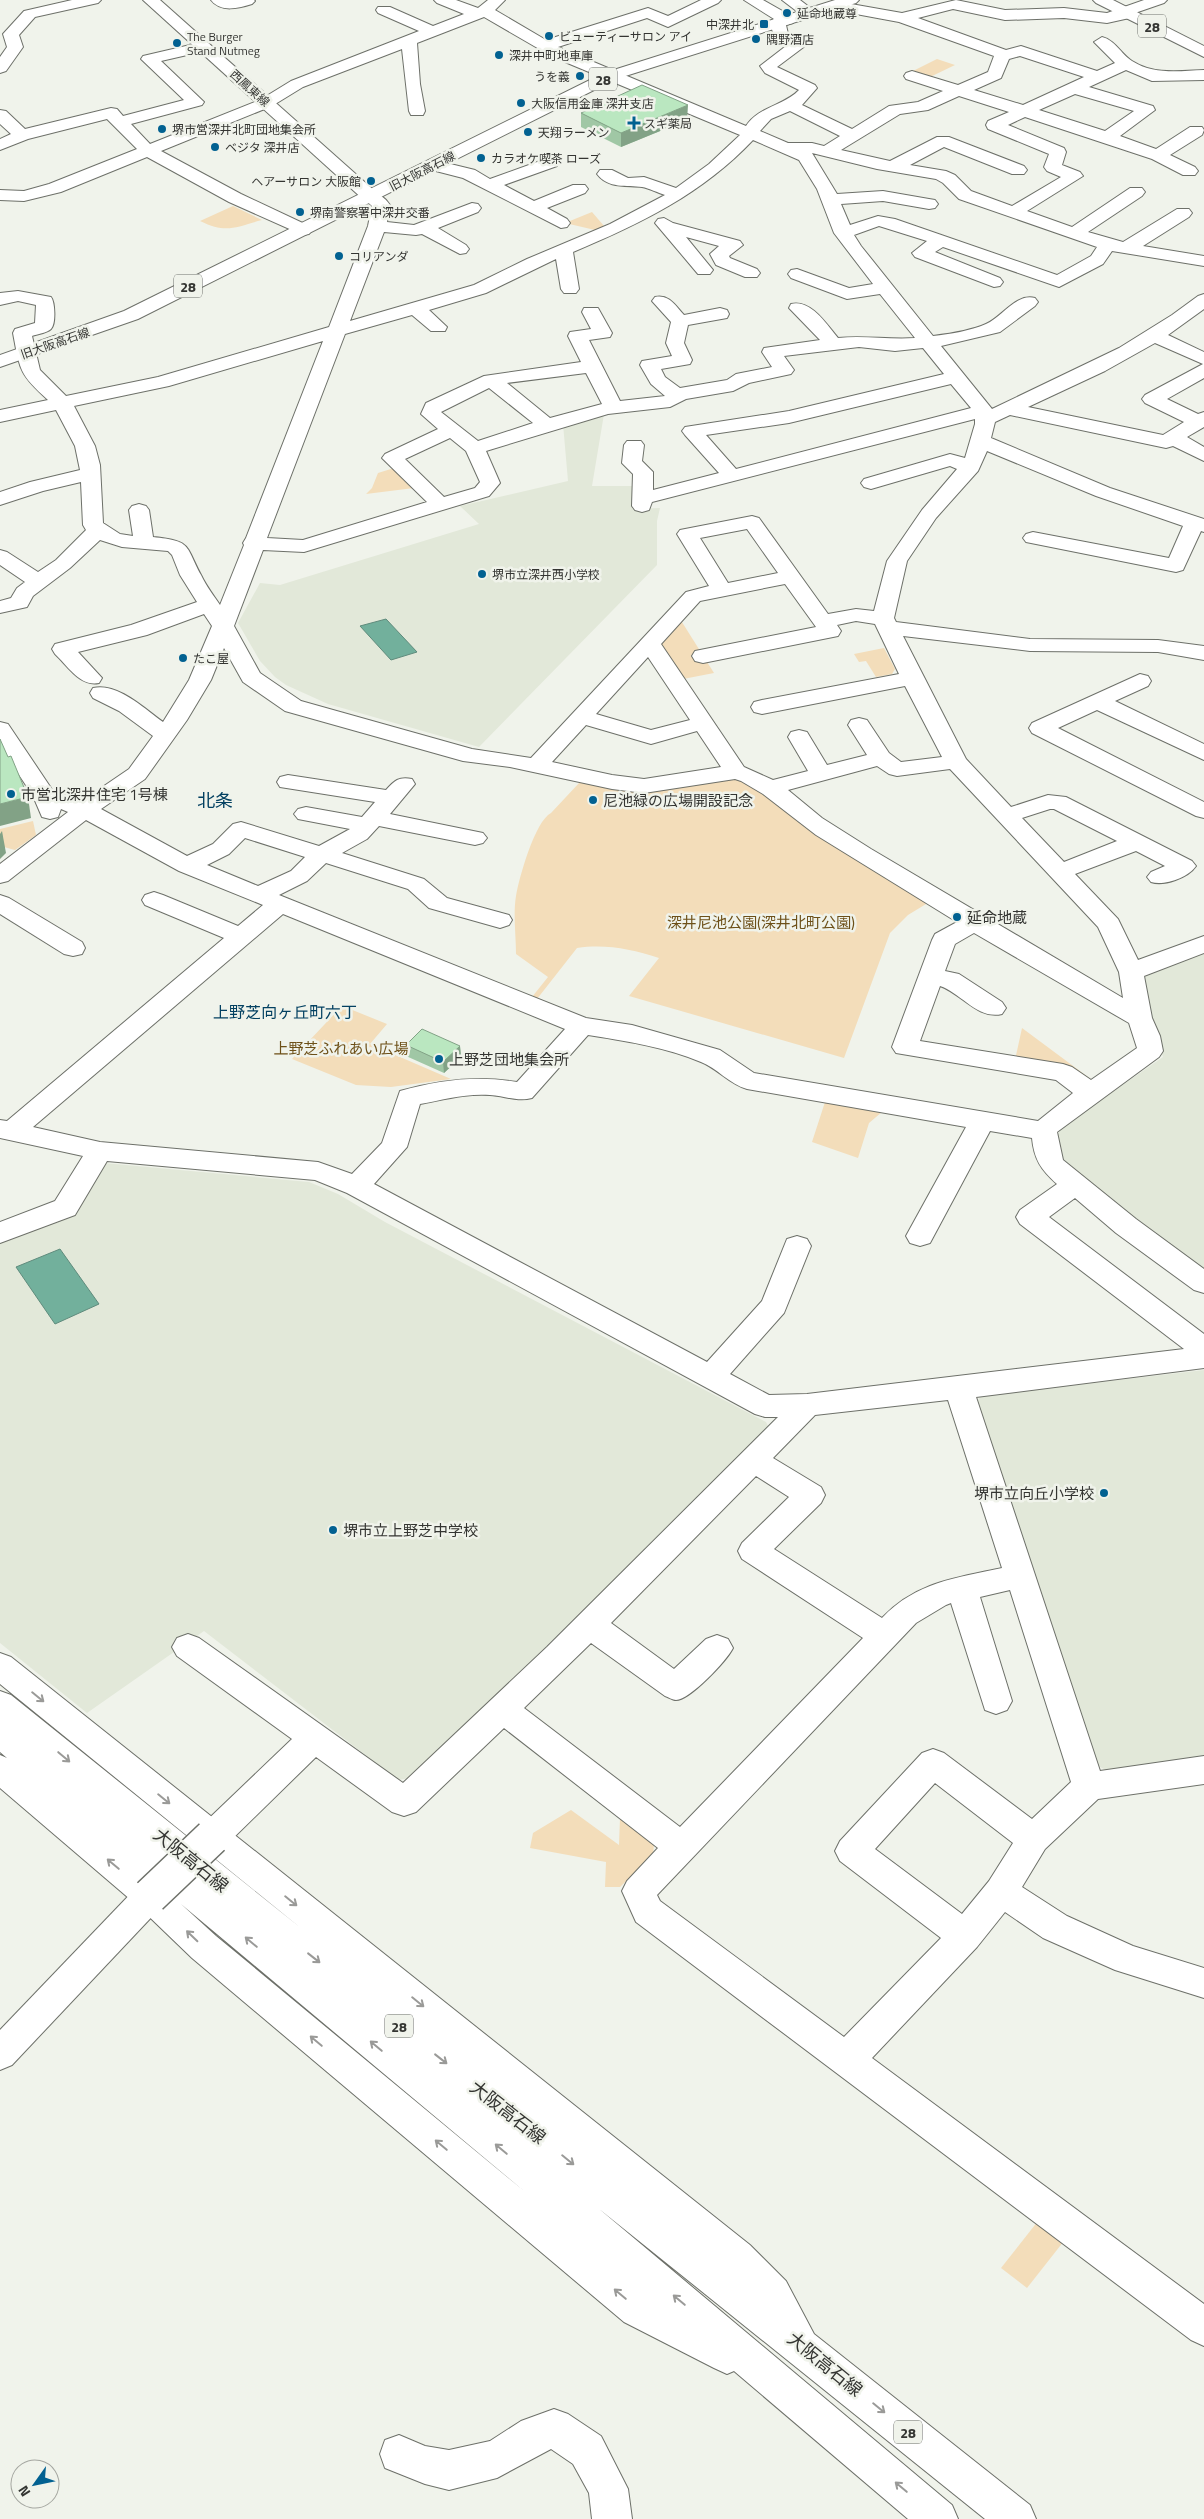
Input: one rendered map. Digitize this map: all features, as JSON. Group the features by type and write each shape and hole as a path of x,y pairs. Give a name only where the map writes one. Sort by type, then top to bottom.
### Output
{"street":[{"path":"21,0 36,13"},
{"path":"0,68 15,47 11,34 30,14 90,0"},
{"name":"西鳳東線","path":"151,0 371,197"},
{"path":"219,0 227,4 247,1"},
{"path":"442,0 482,13 543,46 610,76 749,135 805,156 819,172 843,233 956,377 983,415 980,441 971,467 929,514 897,561 886,623 912,678 956,762 1109,924 1131,972 1139,1018 1147,1036 1150,1051 1051,1122 1044,1131 1047,1154 1053,1166 1074,1185 1204,1283"},
{"path":"0,195 24,196 55,188 266,103 297,84 482,13 497,0"},
{"path":"628,0 648,13 668,22 713,0"},
{"path":"0,416 162,382 417,309 480,289 507,274 564,251 649,212 694,184 749,135 759,120 801,100 809,88 771,70 768,66 797,46 781,36 782,22 752,0"},
{"path":"790,0 809,13"},
{"name":"旧大阪高石線","path":"0,361 131,315 371,197 610,76 851,0"},
{"name":"28","path":"1100,0 1204,52"},
{"path":"902,18 954,4 1005,15 1064,13 1107,18 1159,0"},
{"path":"834,6 902,18 1005,55"},
{"path":"384,10 434,32"},
{"path":"543,46 648,13"},
{"path":"409,42 412,84 417,111"},
{"path":"1102,42 1126,64 1182,92"},
{"path":"119,122 196,102 149,59 204,47"},
{"path":"827,151 895,110 922,106 995,75 1002,56 1005,55 1021,51 1098,77"},
{"path":"1013,212 1074,176 1053,167 1058,152 994,125 1126,64"},
{"path":"1152,76 1204,75"},
{"path":"912,76 1158,155 1189,171"},
{"path":"1074,88 1147,110 1108,138"},
{"path":"790,105 854,136"},
{"path":"0,145 22,135 111,114 148,151 235,198 302,230"},
{"path":"0,115 22,135"},
{"path":"1158,155 1196,131"},
{"path":"892,167 943,141 1018,170"},
{"path":"784,148 812,148 892,167 940,175 948,179 965,195 1107,245 1204,261"},
{"path":"489,185 551,162"},
{"path":"434,165 469,174 561,223"},
{"path":"606,174 625,183 644,182 677,194"},
{"path":"533,208 579,189"},
{"path":"1075,233 1136,192"},
{"path":"830,200 884,196 929,204"},
{"path":"0,876 85,810 137,774 165,735 200,680 223,626 334,332 377,226 381,205 371,197"},
{"path":"377,226 416,230 472,208"},
{"path":"649,212 668,227 704,270"},
{"path":"1128,248 1183,213"},
{"path":"843,233 878,221 896,224 1059,282 1097,260 1107,245"},
{"path":"424,227 460,249"},
{"path":"668,227 734,245 719,254 722,261 752,273"},
{"path":"942,240 921,253 994,282"},
{"path":"564,251 570,289"},
{"path":"964,271 988,257"},
{"path":"797,274 847,294 886,288"},
{"path":"0,299 18,296 45,301 44,326 22,333 28,352 30,370 36,379 63,404 85,446 90,474 93,525 98,530 125,542 168,545 181,552 190,575 223,626 251,677 293,706 471,756 510,760 612,782 644,786 736,772 747,774 770,788 822,829 1139,1018"},
{"path":"731,475 692,431 806,434 983,415 1008,409 1116,359 1184,317 1204,300"},
{"path":"662,301 680,321"},
{"path":"475,448 547,425 613,407 670,400 677,396 732,385 743,378 784,370 771,352 859,340 895,345 927,340 948,340 992,328 1029,302"},
{"path":"798,308 812,318 833,344"},
{"path":"417,309 438,327"},
{"path":"591,312 603,332 577,336 613,407"},
{"path":"680,321 720,314"},
{"path":"1184,317 1204,323"},
{"path":"677,396 658,380 649,365 683,360 675,343 680,321"},
{"path":"1155,336 1204,359"},
{"path":"253,543 304,546 482,492 490,483 475,448 431,414 433,407 491,380 592,366"},
{"path":"1202,420 1152,399 1204,370"},
{"path":"634,445 632,463 643,472 642,502 731,475 806,434 956,377"},
{"path":"491,380 547,425"},
{"path":"1008,409 1166,442 1202,420"},
{"path":"441,505 392,458 452,430"},
{"path":"1173,438 1204,455"},
{"path":"980,441 1103,492 1199,524 1176,566 1033,538"},
{"path":"871,483 950,460 971,467"},
{"path":"0,498 37,486 90,474"},
{"path":"139,510 144,543"},
{"path":"703,656 830,631 752,522 687,534 722,590"},
{"path":"0,607 19,602 24,592 63,564 98,530"},
{"path":"0,556 38,581"},
{"path":"536,766 650,644 692,596 792,576"},
{"path":"165,735 96,686 63,649 139,630 208,605"},
{"path":"823,621 856,614 886,623 1030,645 1158,646 1204,653"},
{"path":"650,644 736,772"},
{"path":"762,707 912,678"},
{"path":"1140,681 1040,728 1204,811"},
{"path":"1097,701 1204,753"},
{"path":"582,717 651,737 704,723"},
{"path":"859,725 881,758 897,769 956,762"},
{"path":"0,729 46,796 55,833"},
{"path":"799,737 821,774"},
{"path":"770,788 881,758"},
{"path":"5,1131 242,936 268,900 299,876 322,854 359,834 398,791 288,782"},
{"path":"46,796 85,810 187,866 582,1026 632,1033 711,1056 746,1080 1044,1131"},
{"path":"1006,816 1048,802 1058,802 1184,866 1158,877"},
{"path":"306,814 370,821 475,838"},
{"path":"187,866 221,848 241,829 416,884 438,904 500,920"},
{"path":"1060,872 1137,842"},
{"path":"154,900 242,936"},
{"path":"0,903 74,948"},
{"path":"976,921 944,940 905,1047 1063,1073 1091,1093"},
{"path":"1131,972 1204,944"},
{"path":"931,976 950,980 994,1008"},
{"path":"356,1186 394,1147 409,1097 460,1088 489,1086 523,1092 582,1026"},
{"path":"920,1236 982,1121"},
{"path":"5,1131 100,1151 318,1170 356,1186 765,1406 807,1405 1204,1357"},
{"path":"0,1234 65,1208 100,1151"},
{"path":"1074,1185 1030,1217 1204,1349"},
{"path":"711,1377 774,1306 798,1246"},
{"path":"959,1388 1089,1786"},
{"path":"188,1647 404,1802 503,1710 807,1405"},
{"path":"754,1460 810,1495 753,1551 883,1635"},
{"path":"1020,1576 938,1594 905,1614 680,1846 639,1891 648,1911 1204,2327"},
{"path":"962,1589 996,1701"},
{"path":"589,1624 676,1687 717,1648"},
{"path":"0,1666 737,2258 774,2294 800,2345"},
{"name":"大阪高石線","path":"0,1704 228,1890 1016,2519"},
{"path":"503,1710 680,1846"},
{"name":"大阪高石線","path":"0,1733 494,2143 938,2519"},
{"path":"0,2054 150,1896 315,1737"},
{"path":"965,1936 852,1851 933,1764 1033,1839"},
{"path":"0,1769 150,1896 212,1954 637,2309 769,2376"},
{"path":"846,2060 965,1936 1001,1892 1033,1839 1089,1786 1204,1770"},
{"path":"1001,1892 1055,1927 1126,1959 1204,1984"},
{"path":"399,2454 425,2465 449,2470 497,2459 535,2435 554,2428 587,2450 608,2489 612,2519"}],"shaded area":[{"name":"堺市立深井西小学校","path":"604,414 592,486 633,486 632,509 660,508 657,521 657,565 479,747 328,704 286,685 275,677 260,661 238,623 260,583 280,585 479,524 460,506 568,481 563,424"},
{"path":"386,619 417,652 391,660 360,626"},
{"path":"1204,952 1204,1272 1140,1226 1068,1165 1062,1159 1055,1140 1062,1127 1163,1057 1137,985 1142,975"},
{"name":"堺市立上野芝中学校","path":"104,1163 309,1182 338,1194 385,1222 766,1422 770,1430 410,1778 398,1780 204,1631 87,1713 0,1643 0,1243 78,1212 98,1167"},
{"path":"60,1249 99,1304 55,1324 16,1267"},
{"name":"堺市立向丘小学校","path":"1204,1370 1204,1756 1106,1770 1092,1763 975,1404 981,1396"}],"green space":[{"path":"937,59 955,65 928,78 911,72"},
{"path":"233,206 262,220 231,228 217,227 200,221"},
{"path":"592,212 604,226 595,230 565,223"},
{"path":"394,468 414,488 366,494 372,488 378,473"},
{"path":"680,619 714,673 678,680 657,645"},
{"path":"884,648 895,669 892,674 876,677 866,661 859,662 854,654"},
{"name":"深井尼池公園(深井北町公園)","path":"736,779 750,783 931,901 908,915 890,933 844,1058 629,996 659,958 628,950 608,947 577,948 537,999 532,997 548,977 516,954 515,903 520,877 529,851 545,818 580,782"},
{"path":"33,821 36,835 15,850 0,846 0,829"},
{"name":"上野芝ふれあい広場","path":"345,1007 387,1024 370,1044 451,1079 391,1087 356,1085 292,1059 340,1008"},
{"path":"1022,1028 1092,1080 1080,1079 1015,1060"},
{"path":"825,1102 882,1112 869,1123 858,1158 812,1142"},
{"path":"571,1810 619,1845 620,1818 654,1844 653,1855 620,1887 605,1887 606,1862 530,1848 533,1833"},
{"path":"1038,2221 1064,2241 1027,2288 1001,2268"}],"building":[{"path":"642,85 688,105 621,133 581,113"},
{"path":"0,739 8,757 11,756 28,797 0,804"},
{"path":"422,1029 460,1046 443,1062 406,1045"}],"place":[{"name":"延命地蔵尊","path":"787,13"},
{"name":"中深井北","path":"764,24"},
{"name":"ビューティーサロン アイ","path":"549,36"},
{"name":"隅野酒店","path":"756,39"},
{"name":"The Burger Stand Nutmeg","path":"177,43"},
{"name":"深井中町地車庫","path":"499,55"},
{"name":"うを義","path":"580,76"},
{"name":"大阪信用金庫 深井支店","path":"521,103"},
{"name":"スギ薬局","path":"634,123"},
{"name":"堺市営深井北町団地集会所","path":"162,129"},
{"name":"天翔ラーメン","path":"528,132"},
{"name":"ベジタ 深井店","path":"215,147"},
{"name":"カラオケ喫茶 ローズ","path":"481,158"},
{"name":"ヘアーサロン 大阪館","path":"371,181"},
{"name":"堺南警察署中深井交番","path":"300,212"},
{"name":"コリアンダ","path":"339,256"},
{"name":"堺市立深井西小学校","path":"482,574"},
{"name":"たこ屋","path":"183,658"},
{"name":"市営北深井住宅 1号棟","path":"11,794"},
{"name":"尼池緑の広場開設記念","path":"593,800"},
{"name":"延命地蔵","path":"957,917"},
{"name":"上野芝団地集会所","path":"439,1059"},
{"name":"堺市立向丘小学校","path":"1104,1493"},
{"name":"堺市立上野芝中学校","path":"333,1530"}],"district":[{"name":"北条","path":"215,800"},
{"name":"上野芝向ヶ丘町六丁","path":"285,1012"}]}
